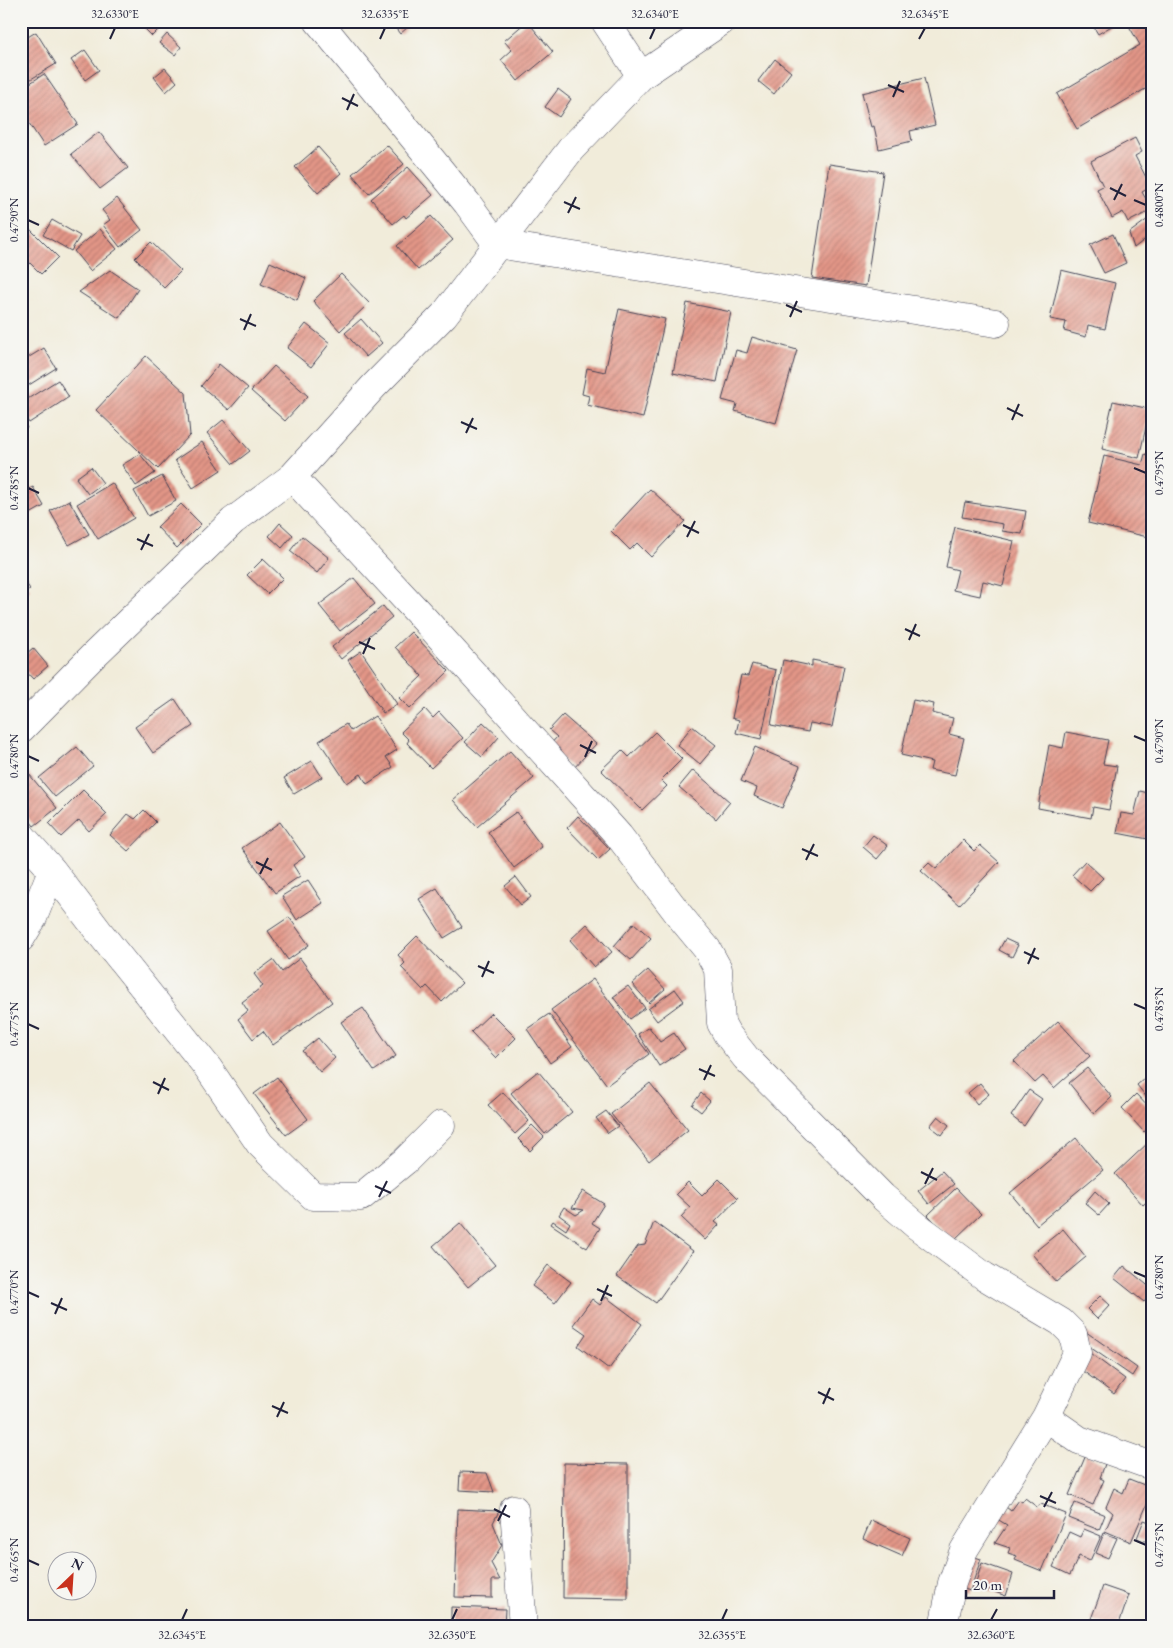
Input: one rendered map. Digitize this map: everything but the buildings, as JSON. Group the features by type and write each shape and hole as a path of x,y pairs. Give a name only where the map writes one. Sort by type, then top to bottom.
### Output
{"street":[{"path":"318,21 467,203 497,244 996,323"},
{"path":"605,21 642,76"},
{"path":"21,728 233,521 292,477 374,386 444,315 571,149 642,76 722,21"},
{"path":"292,477 619,836 707,949 718,969 721,1023 727,1034 746,1058 882,1197 984,1276 1061,1322 1073,1334 1077,1353 1046,1417 964,1550 952,1583 943,1627"},
{"path":"21,835 52,870 98,932 208,1068 260,1144 312,1196 361,1197 405,1161 441,1126"},
{"path":"21,938 34,918 52,870"},
{"path":"1046,1417 1079,1440 1152,1466"},
{"path":"514,1509 523,1627"}]}
